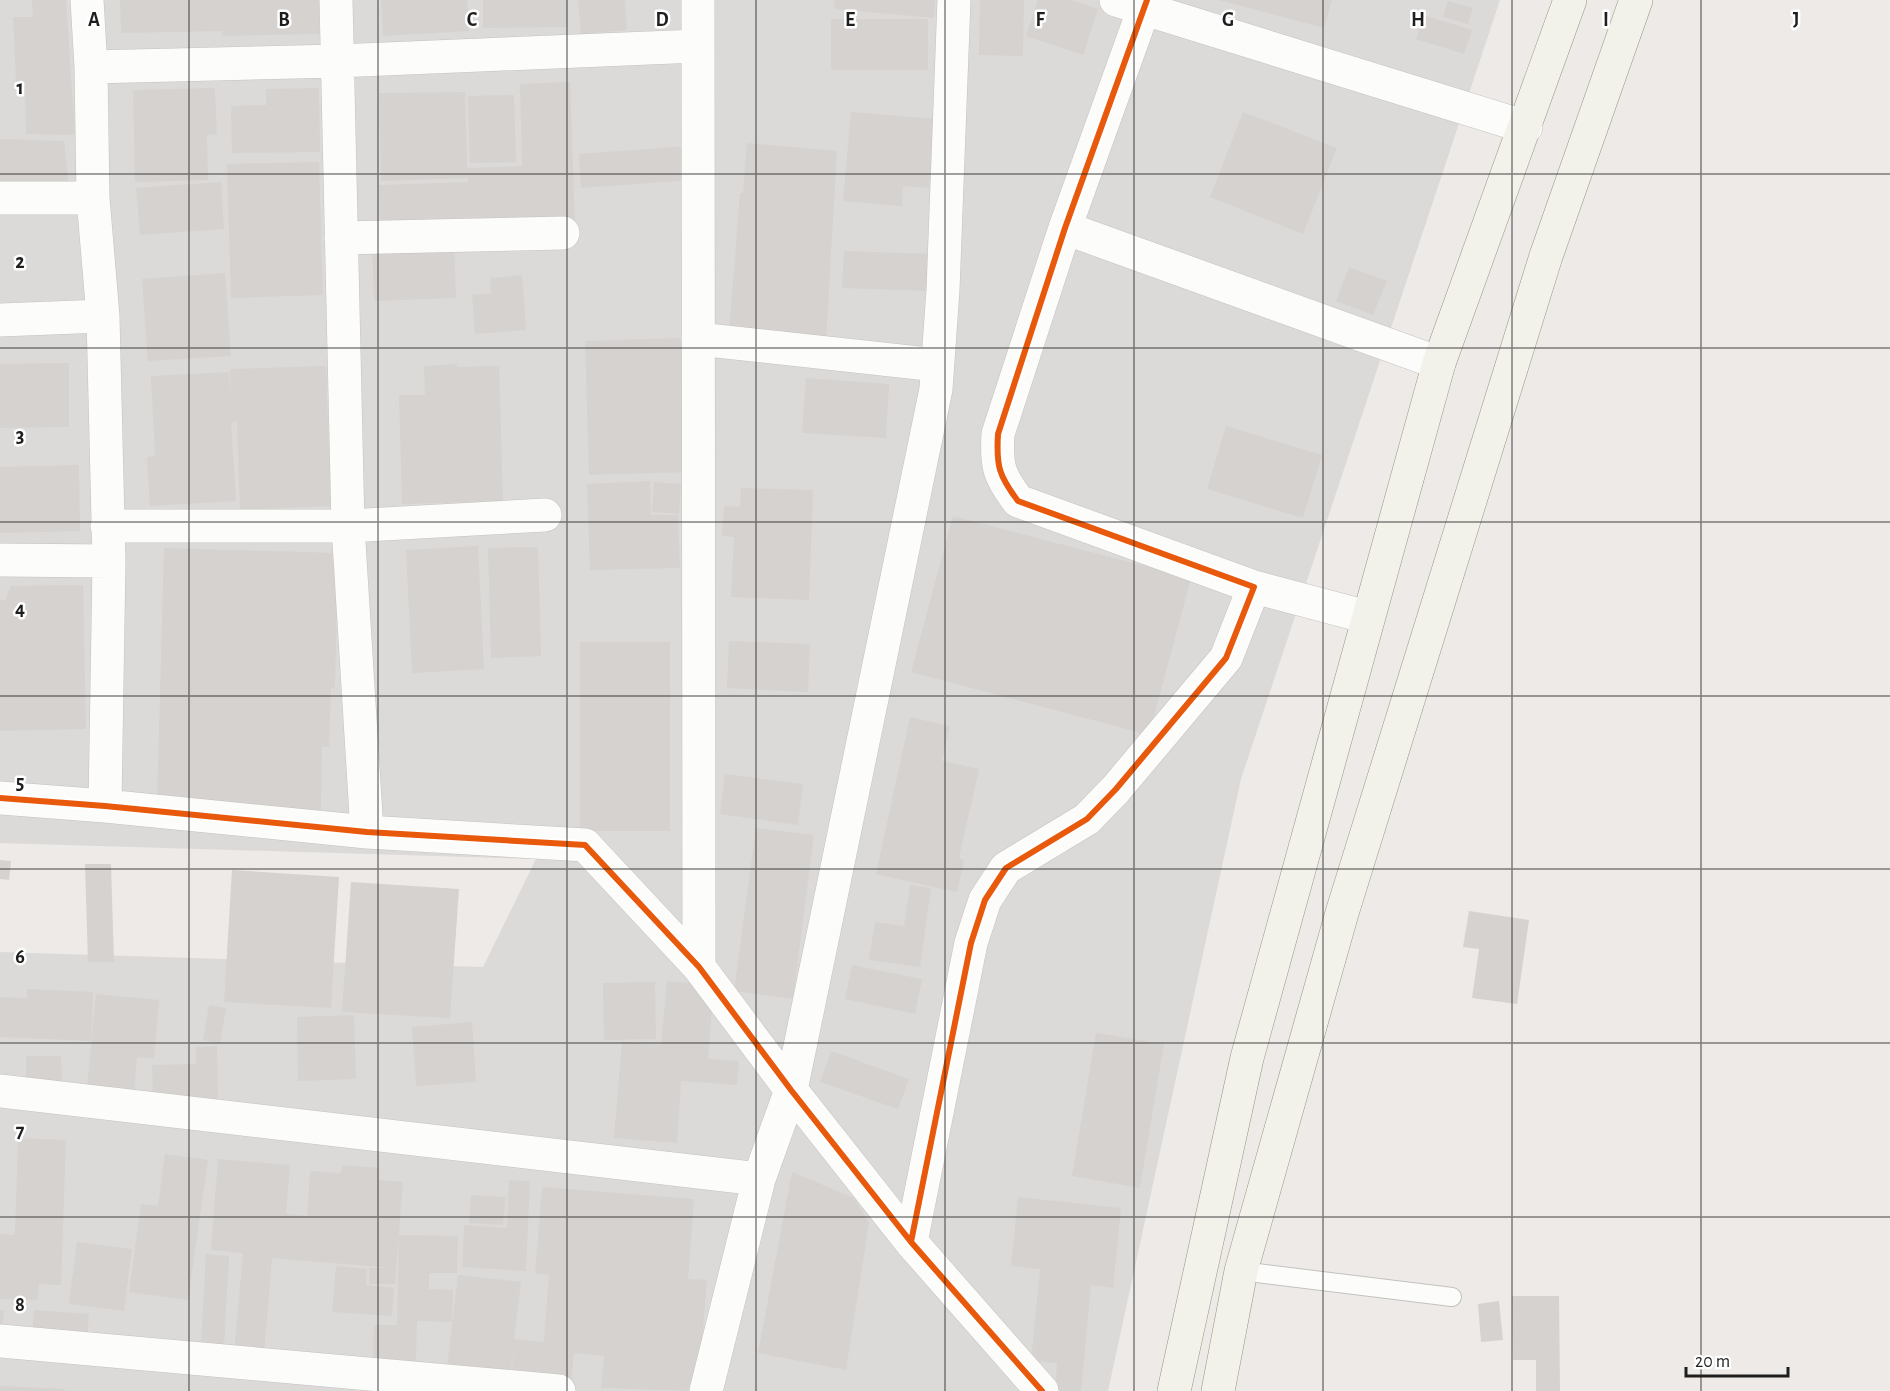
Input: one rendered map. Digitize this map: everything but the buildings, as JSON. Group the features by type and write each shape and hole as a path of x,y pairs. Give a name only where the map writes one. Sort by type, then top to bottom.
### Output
{"main road":[{"path":"1174,1391 1247,1058 1438,363 1526,128 1570,0"},
{"path":"1218,1391 1241,1271 1342,913 1546,256 1636,0"}],"street":[{"path":"87,0 92,67 93,198 103,316 109,561 105,806"},
{"path":"336,0 348,526 367,831"},
{"path":"698,0 699,967"},
{"path":"706,1391 759,1179 791,1090 936,389 954,0"},
{"path":"1367,617 1254,586 1018,501 1001,480 997,458 998,434 1135,3 1526,128"},
{"path":"92,67 337,61 697,46"},
{"path":"0,198 93,198"},
{"path":"1065,228 1438,363"},
{"path":"341,238 563,233"},
{"path":"0,320 103,316"},
{"path":"698,339 938,365"},
{"path":"107,526 348,526 545,515"},
{"path":"0,560 109,561"},
{"path":"911,1242 971,943 986,900 1006,868 1087,819 1116,789 1226,658 1254,586"},
{"path":"0,798 367,831 585,845 699,967 791,1090 911,1242 1042,1391"},
{"path":"0,1091 759,1179"},
{"path":"0,1341 559,1391"}],"lane":[{"path":"1241,1271 1452,1297"}],"shaded area":[{"path":"0,0 1500,0 1241,779 1108,1391 0,1391 0,952 483,967 536,859 0,843"}],"cycle path":[{"path":"911,1242 971,943 985,900 1006,868 1087,819 1116,789 1226,658 1254,587 1018,501 1003,477 998,463 998,434 1065,228 1147,0"},
{"path":"0,798 367,832 585,845 699,967 791,1090 911,1242 1042,1391"}]}
